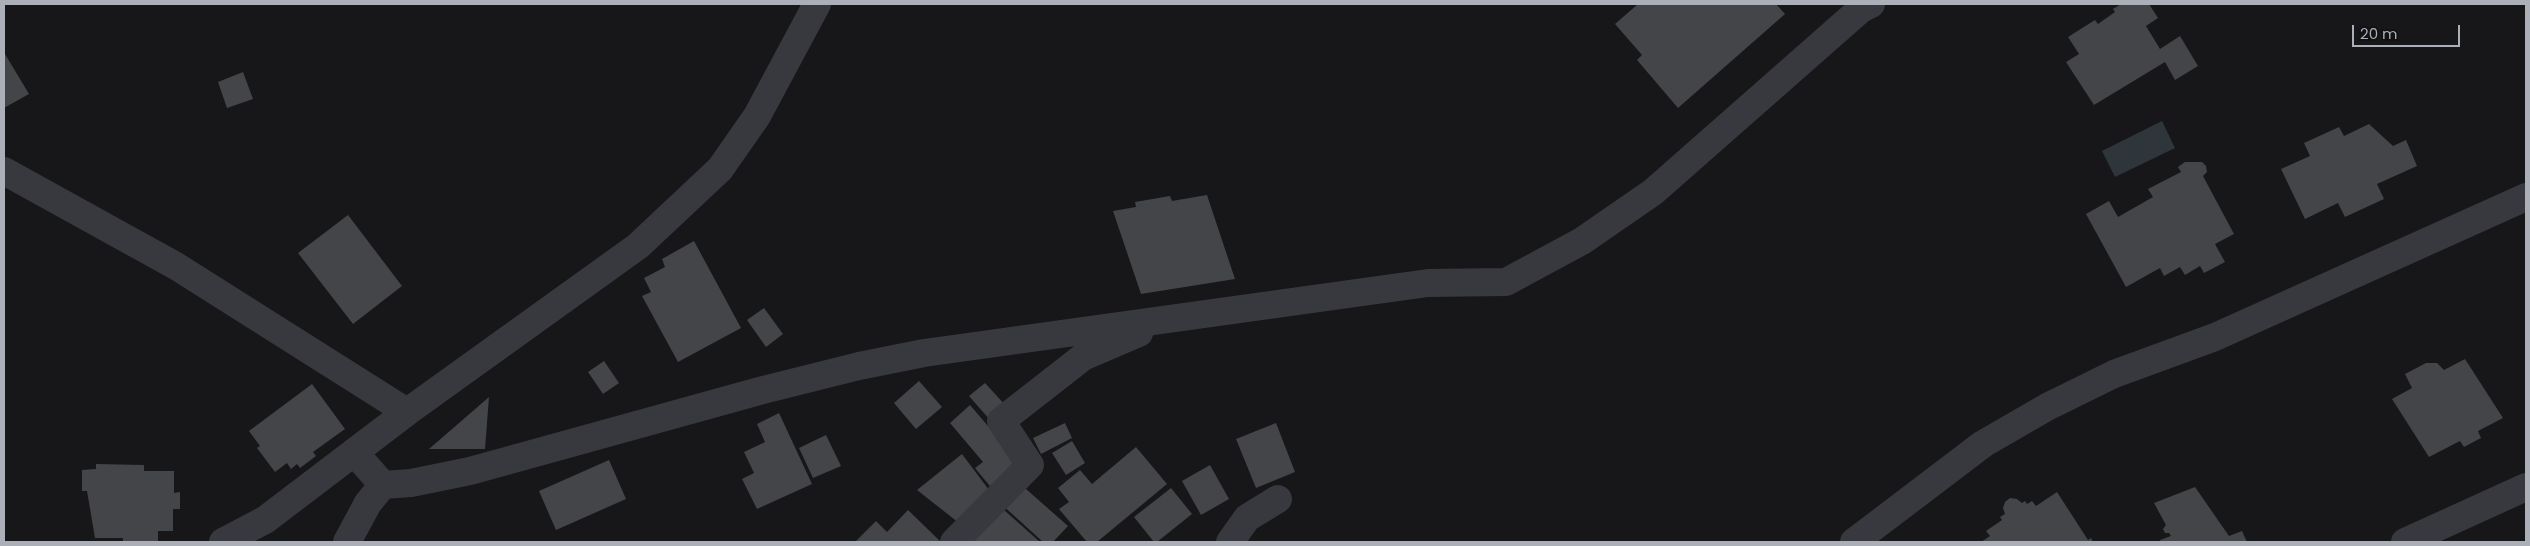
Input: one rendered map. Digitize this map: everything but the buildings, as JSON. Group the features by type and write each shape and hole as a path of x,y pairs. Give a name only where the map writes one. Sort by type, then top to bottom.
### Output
{"street":[{"path":"223,542 265,520 407,412 638,246 720,169 757,116 817,4"},
{"path":"347,542 368,503 383,484 411,483 470,471 859,366 924,353 1428,283 1506,282 1582,241 1653,192 1861,9 1872,4"},
{"path":"4,171 176,266 407,412"},
{"path":"1854,542 1983,444 2047,407 2114,374 2215,336 2526,197"},
{"path":"954,542 1030,465 1001,421 1083,357 1170,320"},
{"path":"354,452 383,484"},
{"path":"2405,542 2526,487"},
{"path":"1230,542 1247,518 1278,499"}],"shaded area":[{"path":"2162,121 2175,148 2115,177 2102,151"}]}
